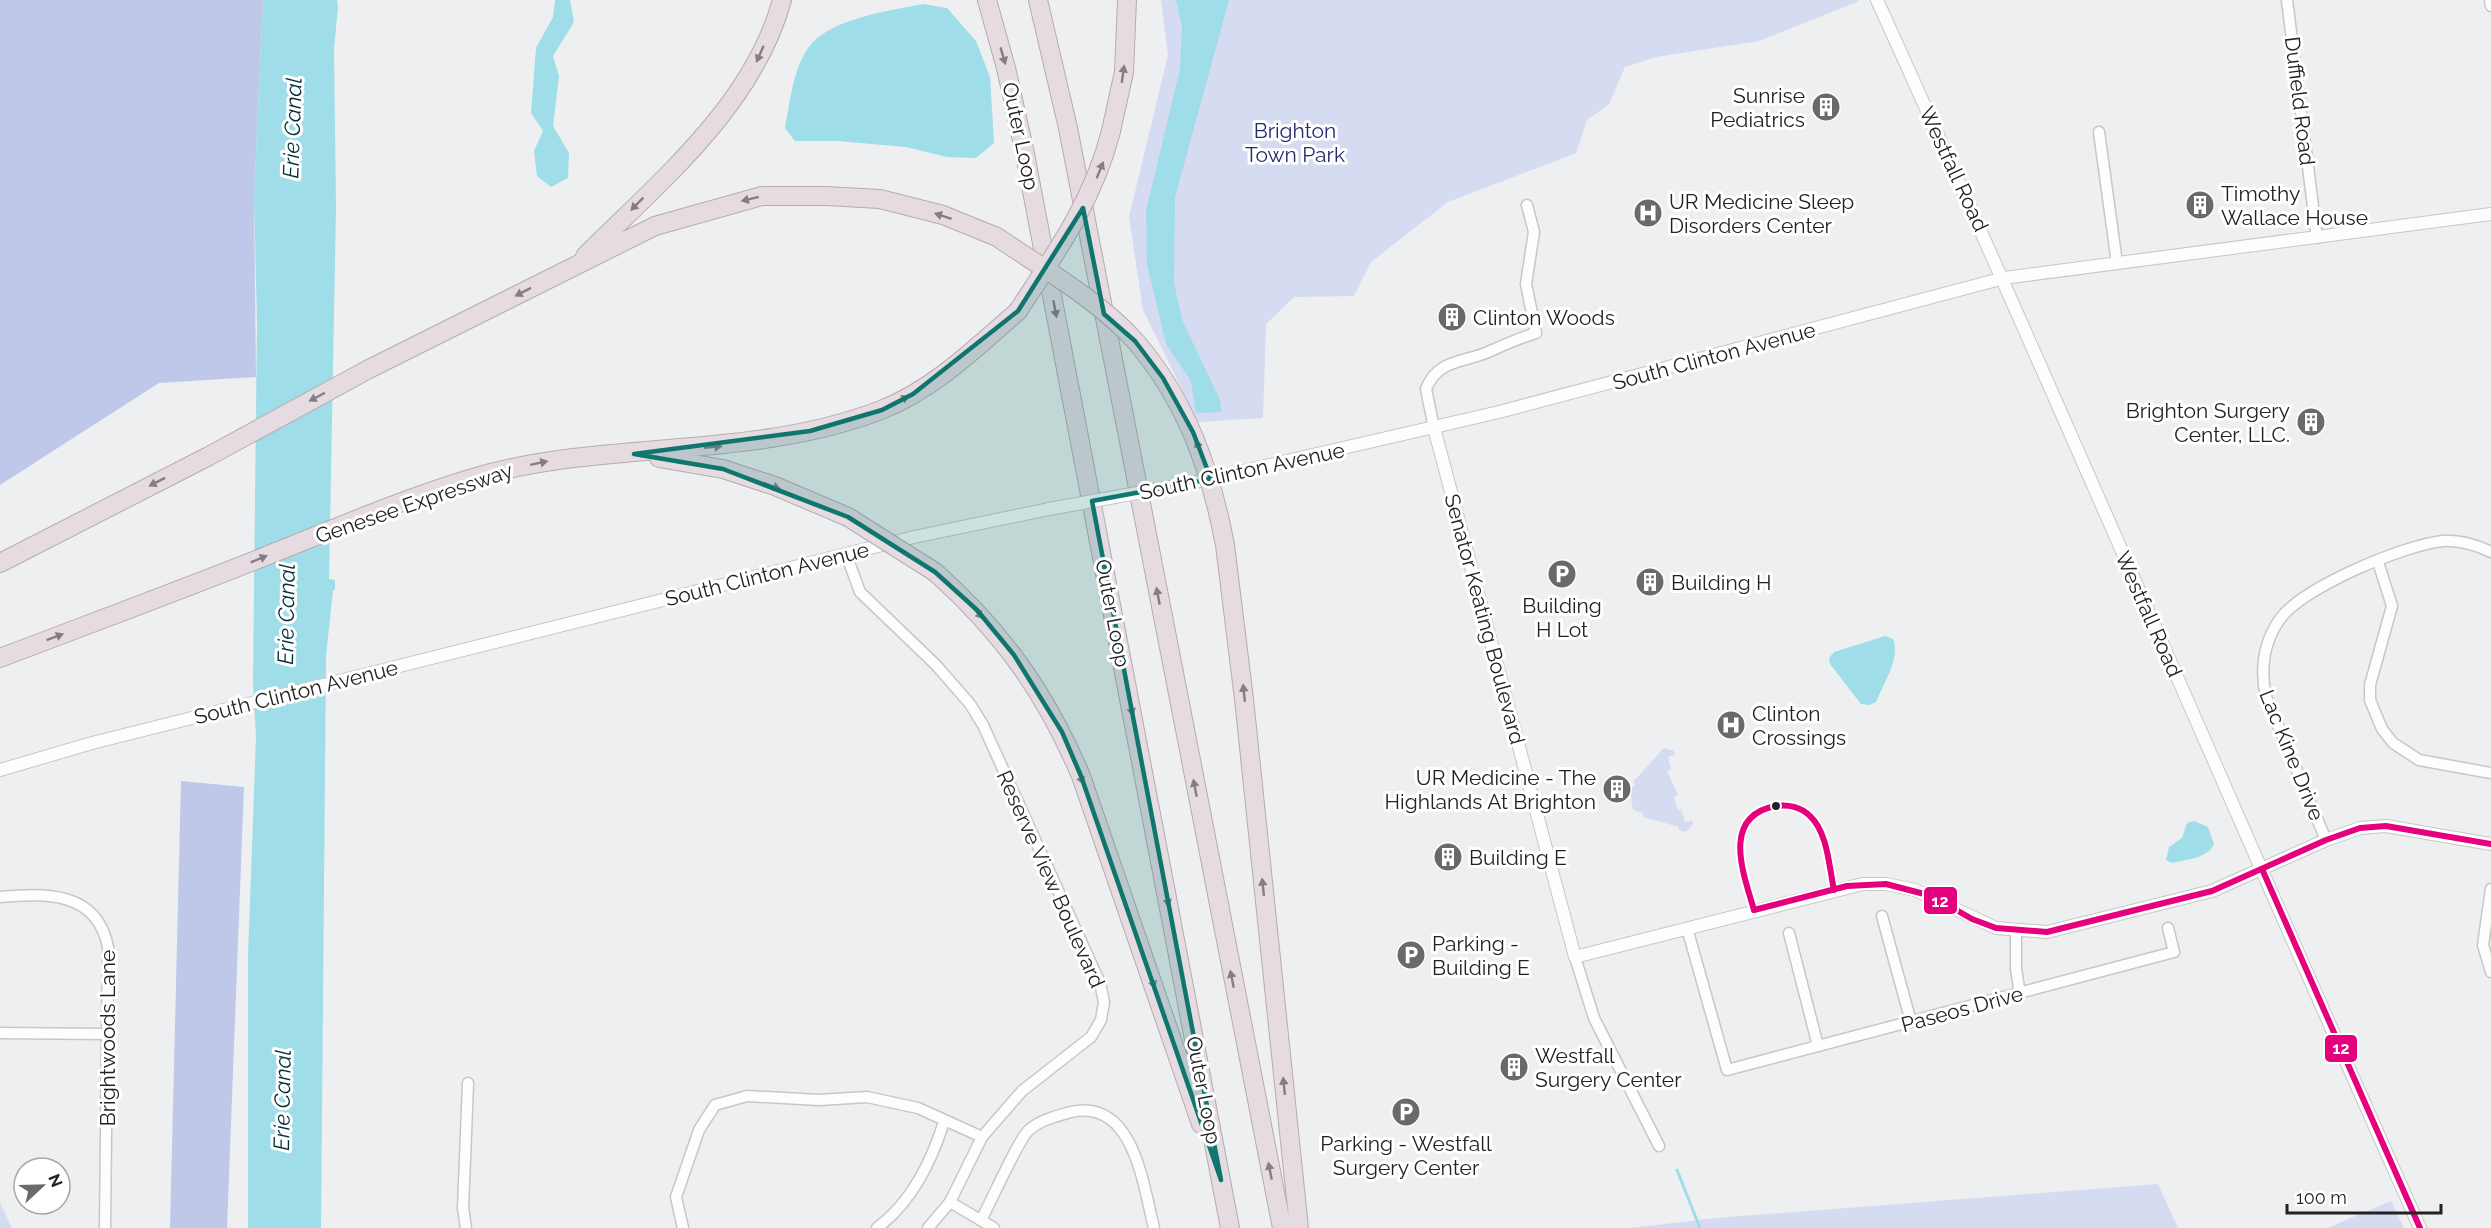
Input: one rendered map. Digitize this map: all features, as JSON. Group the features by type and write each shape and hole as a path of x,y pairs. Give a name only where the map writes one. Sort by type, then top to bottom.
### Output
{"highway":[{"path":"575,266 696,144 750,75 782,0"},
{"name":"Outer Loop","path":"987,0 1006,68 1024,149 1230,1228"},
{"path":"1038,0 1068,128 1282,1228"},
{"path":"634,454 739,444 810,431 882,410 940,376 1018,311 1087,201 1103,162 1124,72 1127,0"},
{"path":"0,563 209,456 369,369 655,226 762,196 880,199 943,215 997,237 1075,289 1135,341 1163,378 1192,432 1211,479 1226,545 1241,665 1299,1228"},
{"path":"634,454 723,469 775,486 848,517 935,572 977,610 1014,655 1062,732 1081,776 1221,1179"},
{"name":"Genesee Expressway","path":"0,658 382,510 498,472 560,458 634,454"}],"street":[{"name":"Westfall Road","path":"1877,0 2004,278 2420,1228"},
{"name":"Duffield Road","path":"2287,0 2317,238"},
{"path":"2490,0 2491,6"},
{"path":"2099,132 2117,263"},
{"path":"1434,428 1426,389 1436,371 1453,362 1487,353 1506,342 1536,333 1527,292 1534,232 1527,205"},
{"name":"South Clinton Avenue","path":"0,770 92,743 846,554 1048,509 1186,484 1434,428 2004,278 2491,214"},
{"name":"Senator Keating Boulevard","path":"1434,428 1575,957 1594,1018 1659,1146"},
{"name":"Lac Kine Drive","path":"2326,840 2270,709 2264,686 2264,654 2275,626 2302,597 2416,547 2443,541 2470,544 2491,552"},
{"name":"Reserve View Boulevard","path":"846,554 860,592 936,665 970,704 983,725 1100,983 1104,1002 1101,1020 1091,1037 1022,1092 982,1137 950,1202 928,1228"},
{"path":"2378,562 2392,606 2370,685 2370,700 2382,729 2393,743 2419,760 2491,773"},
{"path":"1575,957 1847,886 1879,884 1915,890 1983,924 2016,932 2065,929 2212,891 2326,840 2360,828 2386,826 2491,844"},
{"path":"2491,889 2484,951 2491,972"},
{"name":"Brightwoods Lane","path":"0,897 62,898 84,906 99,920 108,946 105,1228"},
{"path":"1882,915 1911,1022"},
{"name":"Paseos Drive","path":"1687,928 1726,1070 2174,952 2168,928"},
{"path":"2016,932 2016,969 2020,994"},
{"path":"1789,933 1818,1046"},
{"path":"0,1034 107,1034"},
{"path":"466,1228 463,1209 468,1083"},
{"path":"683,1228 676,1197 699,1130 715,1105 747,1096 819,1100 867,1096 918,1108 944,1122 982,1137"},
{"path":"981,1220 1028,1131 1054,1116 1077,1111 1099,1113 1119,1126 1133,1146 1154,1228"},
{"path":"877,1228 912,1193 937,1143 944,1122"},
{"path":"950,1202 994,1228"}],"highlighted area":[{"path":"1083,208 1104,314 1135,341 1163,378 1193,432 1211,479 1092,501 1221,1180 1081,776 1062,732 1014,655 977,610 935,572 848,517 723,469 634,454 810,431 882,410 913,394 1018,311"}],"green space":[{"name":"Brighton Town Park","path":"1161,0 1859,1 1759,41 1656,57 1625,67 1609,104 1587,120 1576,153 1448,202 1371,262 1354,296 1294,297 1266,324 1263,418 1198,422 1143,310 1129,217 1168,55"},
{"path":"1664,748 1674,751 1675,755 1668,757 1671,769 1667,771 1678,795 1674,797 1678,810 1681,809 1685,822 1692,820 1693,824 1686,832 1679,830 1679,827 1643,817 1643,813 1633,810 1631,796 1628,792 1635,785 1633,782"},
{"path":"2158,1184 2178,1228 1631,1228 1716,1218"},
{"path":"2391,1201 2404,1228 2327,1228"},
{"path":"0,1203 12,1228 0,1228"}],"shaded area":[{"path":"0,0 263,0 254,197 256,377 159,383 0,485"},
{"path":"181,781 244,787 227,1228 170,1228"}],"water":[{"name":"Erie Canal","path":"263,0 337,0 338,7 334,48 336,208 329,579 335,580 335,590 333,590 326,656 321,1228 248,1228 248,956 256,737 253,681 257,323 254,197"},
{"path":"555,0 570,0 574,22 553,56 559,76 553,126 569,153 568,178 551,187 537,176 534,151 543,131 531,113 536,48 553,17"},
{"path":"1176,0 1229,0 1175,197 1174,283 1182,320 1220,400 1221,412 1196,413 1191,381 1166,344 1147,264 1146,211 1180,69 1182,27"},
{"path":"923,4 947,8 976,41 990,77 994,143 976,158 947,157 906,147 837,141 795,141 785,128 795,76 808,48 830,29 845,23 861,17"},
{"path":"1885,636 1893,639 1895,654 1893,663 1876,702 1869,705 1861,704 1830,664 1829,658 1834,652"},
{"path":"2194,821 2208,827 2214,844 2211,849 2202,856 2190,859 2172,863 2166,860 2169,847 2182,838 2187,823"}],"waterway":[{"path":"1677,1170 1700,1228"}],"transit line":[{"name":"12","path":"1754,910 1742,864 1740,849 1742,834 1748,822 1759,812 1776,806 1785,805 1798,808 1816,823 1827,851 1834,890"},
{"name":"12","path":"1754,910 1847,886 1886,884 1932,896 1972,919 1996,928 2047,932 2212,891 2326,840 2360,828 2386,826 2491,844"},
{"name":"12","path":"2262,869 2420,1228"}],"place":[{"name":"Sunrise Pediatrics","path":"1826,107"},
{"name":"Timothy Wallace House","path":"2200,205"},
{"name":"UR Medicine Sleep Disorders Center","path":"1648,213"},
{"name":"Clinton Woods","path":"1452,317"},
{"name":"Brighton Surgery Center, LLC.","path":"2311,422"},
{"name":"Building H Lot","path":"1562,574"},
{"name":"Building H","path":"1650,582"},
{"name":"Clinton Crossings","path":"1731,725"},
{"name":"UR Medicine - The Highlands At Brighton","path":"1617,789"},
{"name":"Building E","path":"1448,857"},
{"name":"Parking - Building E","path":"1411,955"},
{"name":"Westfall Surgery Center","path":"1514,1067"},
{"name":"Parking - Westfall Surgery Center","path":"1406,1112"}]}
